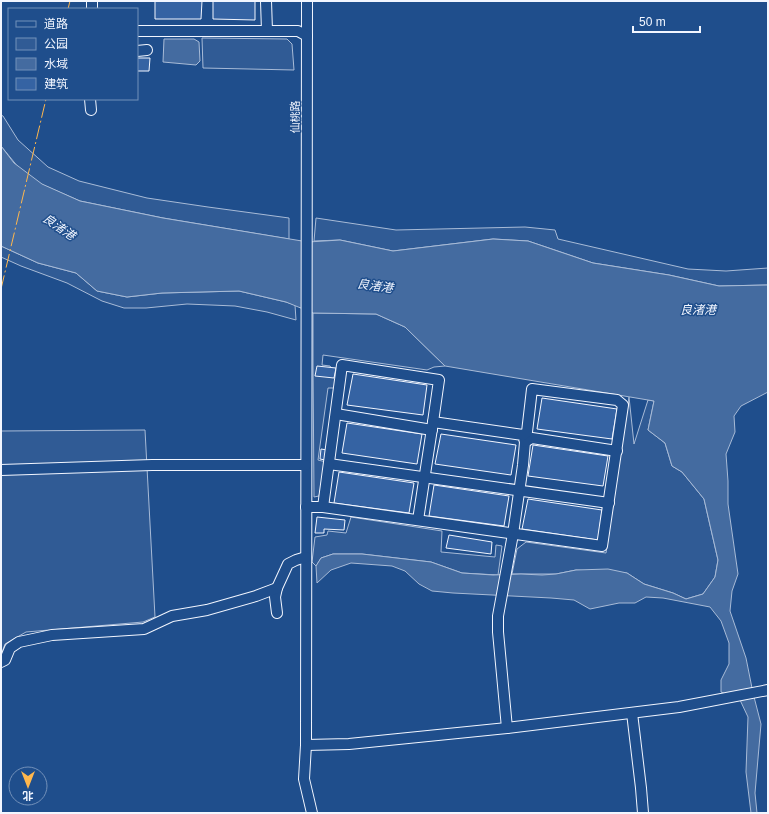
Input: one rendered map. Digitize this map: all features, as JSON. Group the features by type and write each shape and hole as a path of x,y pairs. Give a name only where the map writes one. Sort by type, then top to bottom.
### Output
{"street":[{"path":"266,1 267,31"},
{"name":"仙桃路","path":"307,1 306,745 304,779 312,813"},
{"path":"138,31 298,31 307,36"},
{"path":"90,100 92,110"},
{"path":"323,507 342,365 439,380 418,520"},
{"path":"306,507 323,507 514,534 602,546 623,405 617,400 532,389 527,432 524,439 523,465 514,534 498,616 498,632 507,728"},
{"path":"336,414 524,439 532,438 616,451"},
{"path":"329,464 609,503"},
{"path":"1,470 152,465 306,465"},
{"path":"276,613 275,597 277,588 288,564 306,557"},
{"path":"1,662 6,660 10,648 19,642 52,635 144,629 172,616 207,610 256,596 277,588"},
{"path":"306,745 349,744 507,728 679,707 768,690"},
{"path":"632,713 643,813"}],"green space":[{"path":"202,38 287,39 292,44 294,70 203,68"},
{"path":"1,115 18,140 48,167 79,181 147,198 289,218 289,239 163,218 80,201 27,178 1,146"},
{"path":"316,218 396,230 525,227 555,230 558,239 688,269 726,271 768,268 768,285 719,286 669,275 593,263 528,241 493,239 393,251 340,240 314,241"},
{"path":"1,246 38,263 76,273 97,291 127,297 162,293 239,291 295,305 296,320 267,312 235,306 187,304 146,308 124,308 102,301 67,283 1,257"},
{"path":"313,313 376,314 405,327 445,366 434,367 427,370 323,355 322,365 330,366 336,375 335,388 328,388 318,460 326,462 319,496 314,497 313,364"},
{"path":"629,397 634,444 648,400 654,401 648,430 665,443 672,466 682,472 704,499 718,560 715,577 703,594 686,599 673,593 644,584 627,573 576,570 556,574 512,574 517,549 526,542 606,553"},
{"path":"145,430 155,617 143,622 26,632 5,644 1,655 1,431"},
{"path":"351,517 442,531 441,552 495,557 496,545 502,546 498,575 462,573 431,562 362,554 333,554 321,558 316,566 312,562 315,537 327,535 328,531 346,533"}],"water":[{"path":"164,39 194,39 199,42 200,61 196,65 163,62"},
{"name":"良渚港","path":"1,146 14,163 42,184 80,201 163,218 308,242 340,240 393,251 493,239 528,241 593,263 669,275 719,286 768,285 768,392 741,406 734,416 735,432 726,454 728,504 738,574 732,591 730,611 746,658 761,724 755,793 757,813 751,813 746,772 748,717 740,700 721,692 721,680 729,664 729,643 721,621 710,607 663,598 646,597 635,603 619,603 590,609 574,600 432,591 419,584 405,571 392,566 351,563 331,570 317,583 316,566 321,558 333,554 362,554 431,562 462,573 493,575 542,575 576,570 608,569 627,573 644,584 673,593 686,599 703,594 715,577 718,560 704,499 682,472 672,466 665,443 648,430 654,401 445,366 405,327 376,314 313,313 286,302 239,291 162,293 127,297 97,291 76,273 38,263 1,246"}],"building":[{"path":"155,1 202,1 201,19 155,19"},
{"path":"213,1 255,1 255,20 213,19"},
{"path":"138,58 150,58 149,71 138,71"},
{"path":"317,366 336,368 334,378 315,376"},
{"path":"353,374 427,385 423,415 347,405"},
{"path":"542,398 617,409 612,439 537,429"},
{"path":"347,423 422,434 417,464 342,453"},
{"path":"441,434 516,445 511,475 435,464"},
{"path":"533,445 608,456 603,486 528,476"},
{"path":"321,449 327,450 325,460 320,459"},
{"path":"339,472 414,483 409,513 334,503"},
{"path":"434,485 509,496 504,526 429,516"},
{"path":"528,499 602,510 598,540 522,529"},
{"path":"317,517 345,520 344,530 324,529 324,533 315,533"},
{"path":"449,535 492,542 491,554 446,548"}],"power":[{"path":"68,8 70,1"},
{"path":"1,289 46,100"}]}
